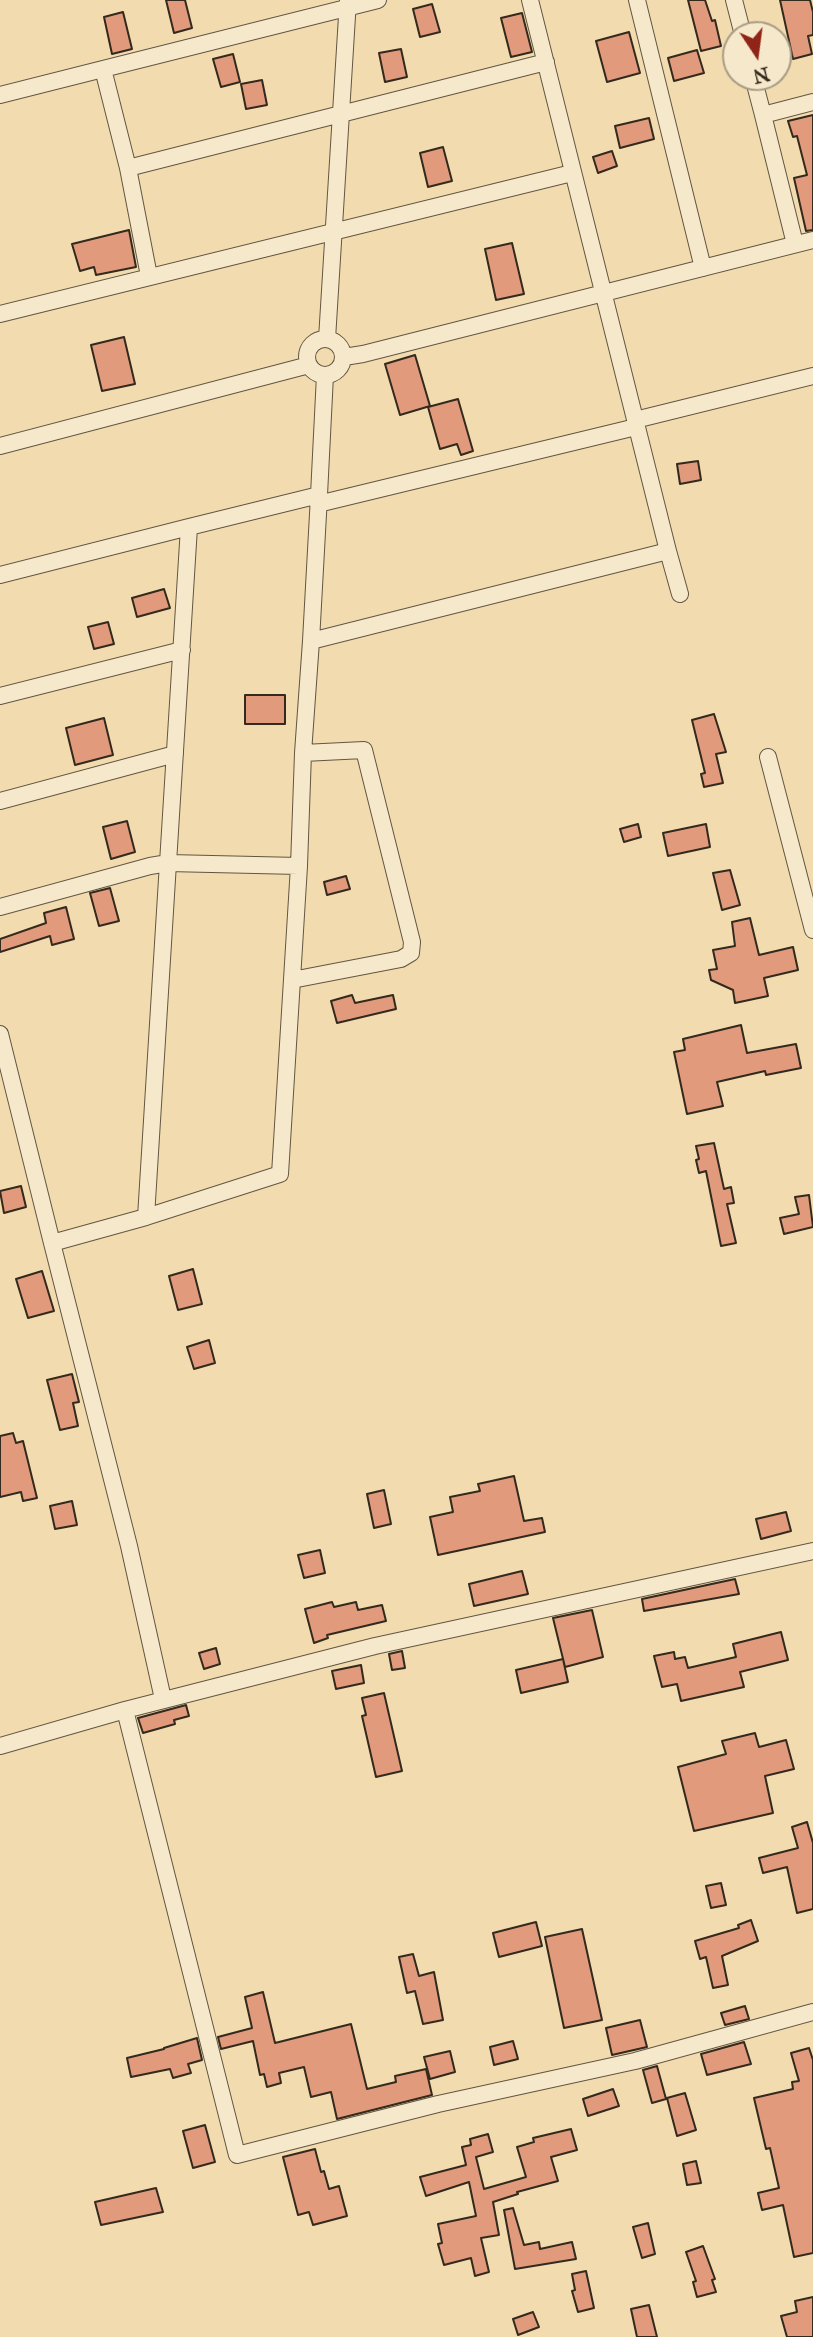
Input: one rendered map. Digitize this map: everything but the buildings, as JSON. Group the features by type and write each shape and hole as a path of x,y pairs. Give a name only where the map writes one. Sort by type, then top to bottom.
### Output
{"street":[{"path":"0,95 348,4 378,0"},
{"path":"530,0 680,594"},
{"path":"636,0 703,268"},
{"path":"734,0 739,21"},
{"path":"327,339 348,4"},
{"path":"128,168 547,62"},
{"path":"103,69 128,168 149,276"},
{"path":"757,91 795,244"},
{"path":"763,115 813,102"},
{"path":"0,314 572,173"},
{"path":"344,356 363,354 813,240"},
{"path":"327,339 335,342 344,356 335,373 318,374 309,365 307,355 310,346 318,340 327,339"},
{"path":"0,446 309,365"},
{"path":"52,1243 280,1174 325,375"},
{"path":"0,575 189,527 319,500 636,424 813,376"},
{"path":"145,1217 189,527"},
{"path":"312,641 668,551"},
{"path":"0,696 182,650"},
{"path":"292,980 401,959 411,953 412,942 364,750 303,753"},
{"path":"0,801 175,754"},
{"path":"768,757 813,930"},
{"path":"0,907 168,863 299,866"},
{"path":"0,1034 128,1546 163,1699"},
{"path":"0,1746 163,1699 375,1646 813,1551"},
{"path":"125,1710 237,2155 438,2104 635,2061 813,2012"}]}
